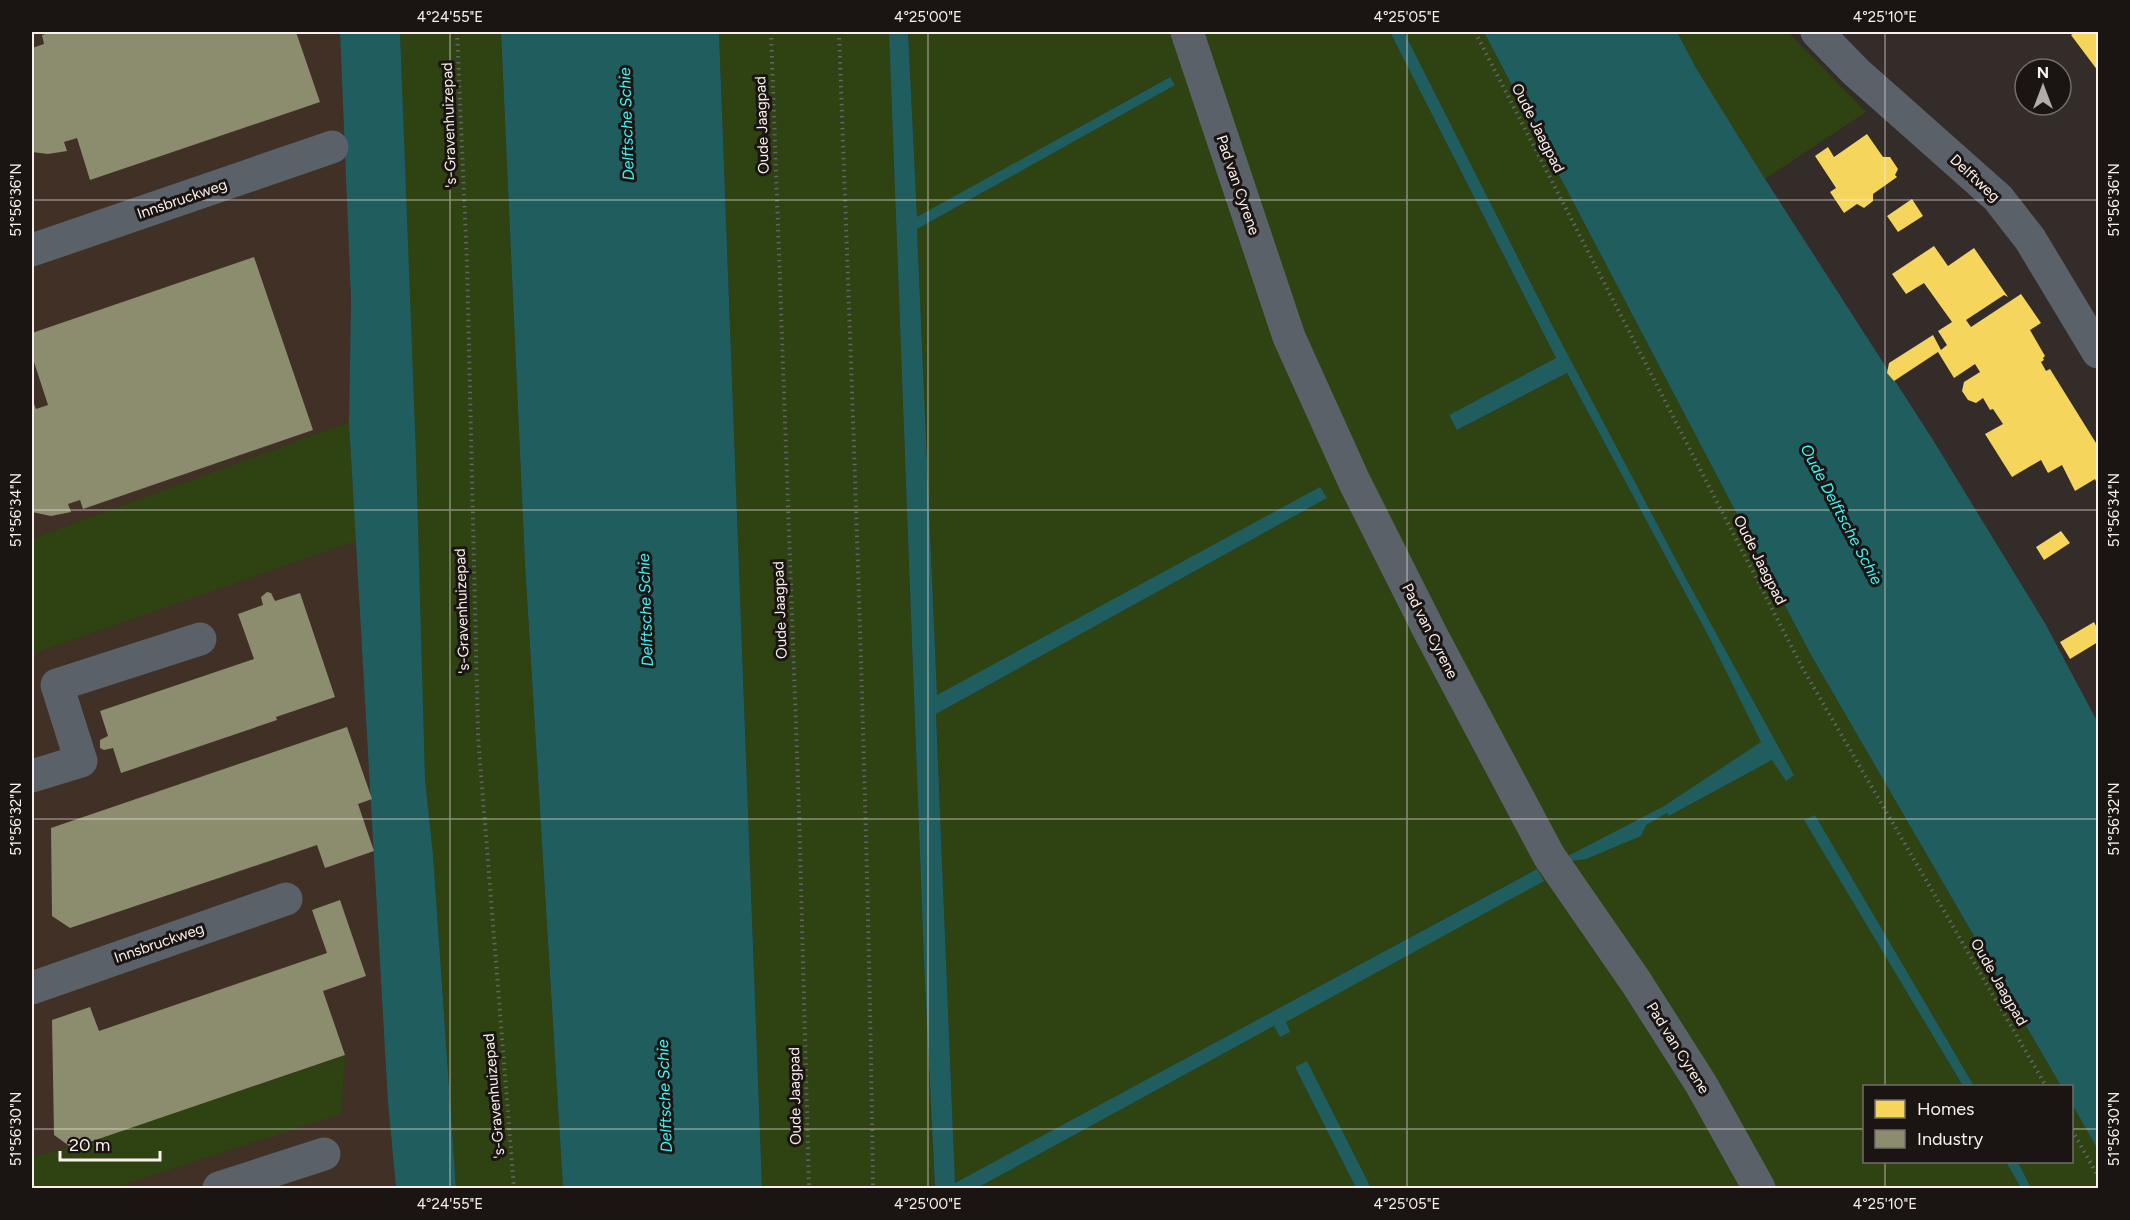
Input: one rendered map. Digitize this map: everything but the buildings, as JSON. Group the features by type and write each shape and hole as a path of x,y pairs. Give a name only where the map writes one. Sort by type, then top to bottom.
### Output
{"street":[{"name":"Pad van Cyrene","path":"1187,32 1289,337 1359,492 1432,636 1549,856 1636,982 1701,1084 1759,1188"},
{"name":"Delftweg","path":"1817,32 1856,72 1998,198 2030,239 2098,349"},
{"name":"Innsbruckweg","path":"32,250 332,147"},
{"path":"32,776 81,761 57,685 200,639"},
{"name":"Innsbruckweg","path":"32,988 286,899"},
{"path":"219,1188 324,1154"}],"path":[{"name":"'s-Gravenhuizepad","path":"457,32 467,262 478,736 514,1188"},
{"name":"Oude Jaagpad","path":"771,32 799,798 809,1188"},
{"path":"839,32 858,529 873,1188"},
{"name":"Oude Jaagpad","path":"1475,32 1803,669 2045,1085"},
{"path":"2073,1132 2098,1176"}],"shaded area":[{"path":"32,32 340,32 351,300 349,422 388,1103 396,1188 32,1188"}],"green space":[{"path":"400,32 501,32 525,564 563,1188 456,1188 433,855 425,779"},
{"path":"719,32 889,32 924,962 935,1188 762,1188"},
{"path":"908,32 1390,32 1556,358 1449,415 1458,430 1567,373 1711,641 1762,743 1664,806 1569,856 1641,836 1645,825 1667,813 1670,816 1773,759 1794,775 1683,573 1549,319 1404,32 1484,32 1811,655 2060,1085 1973,1085 1815,815 1805,820 1962,1085 1863,1085 1863,1163 2007,1163 2021,1188 1371,1188 1307,1062 1295,1067 1356,1188 977,1188 1274,1026 1280,1037 1289,1032 1285,1022 1536,869 955,1184 936,714 1327,498 1320,488 937,696 917,229 1174,85 1169,77 917,218"},
{"path":"1677,32 1788,32 1866,112 1765,179 1696,68"},
{"path":"349,422 356,541 32,654 32,539"},
{"path":"345,1056 341,1114 114,1188 32,1188 32,1157 76,1146"},
{"path":"2073,1106 2098,1150 2098,1188 2031,1188 2018,1163 2073,1163"}],"water":[{"path":"340,32 400,32 425,779 433,855 456,1188 396,1188 388,1103 349,422 351,300"},
{"name":"Delftsche Schie","path":"501,32 719,32 762,1188 563,1188 525,564"},
{"path":"889,32 908,32 917,217 1170,77 1175,85 917,229 937,695 1320,487 1327,498 936,714 955,1183 1537,869 1544,881 1286,1022 1290,1032 1280,1037 1274,1026 977,1188 935,1188 924,962"},
{"path":"1390,32 1404,32 1549,319 1683,573 1794,775 1786,781 1772,760 1669,816 1667,813 1646,825 1641,836 1586,859 1570,861 1568,856 1664,806 1761,742 1711,641 1567,373 1457,430 1449,415 1556,358"},
{"name":"Oude Delftsche Schie","path":"1484,32 1677,32 1696,68 1765,179 1933,440 2046,625 2098,723 2098,1150 2073,1106 2073,1085 2060,1085 1811,655"},
{"path":"1815,815 1973,1085 1962,1085 1804,820"},
{"path":"1307,1061 1371,1188 1356,1188 1295,1067"},
{"path":"2007,1163 2018,1163 2031,1188 2021,1188"}]}
